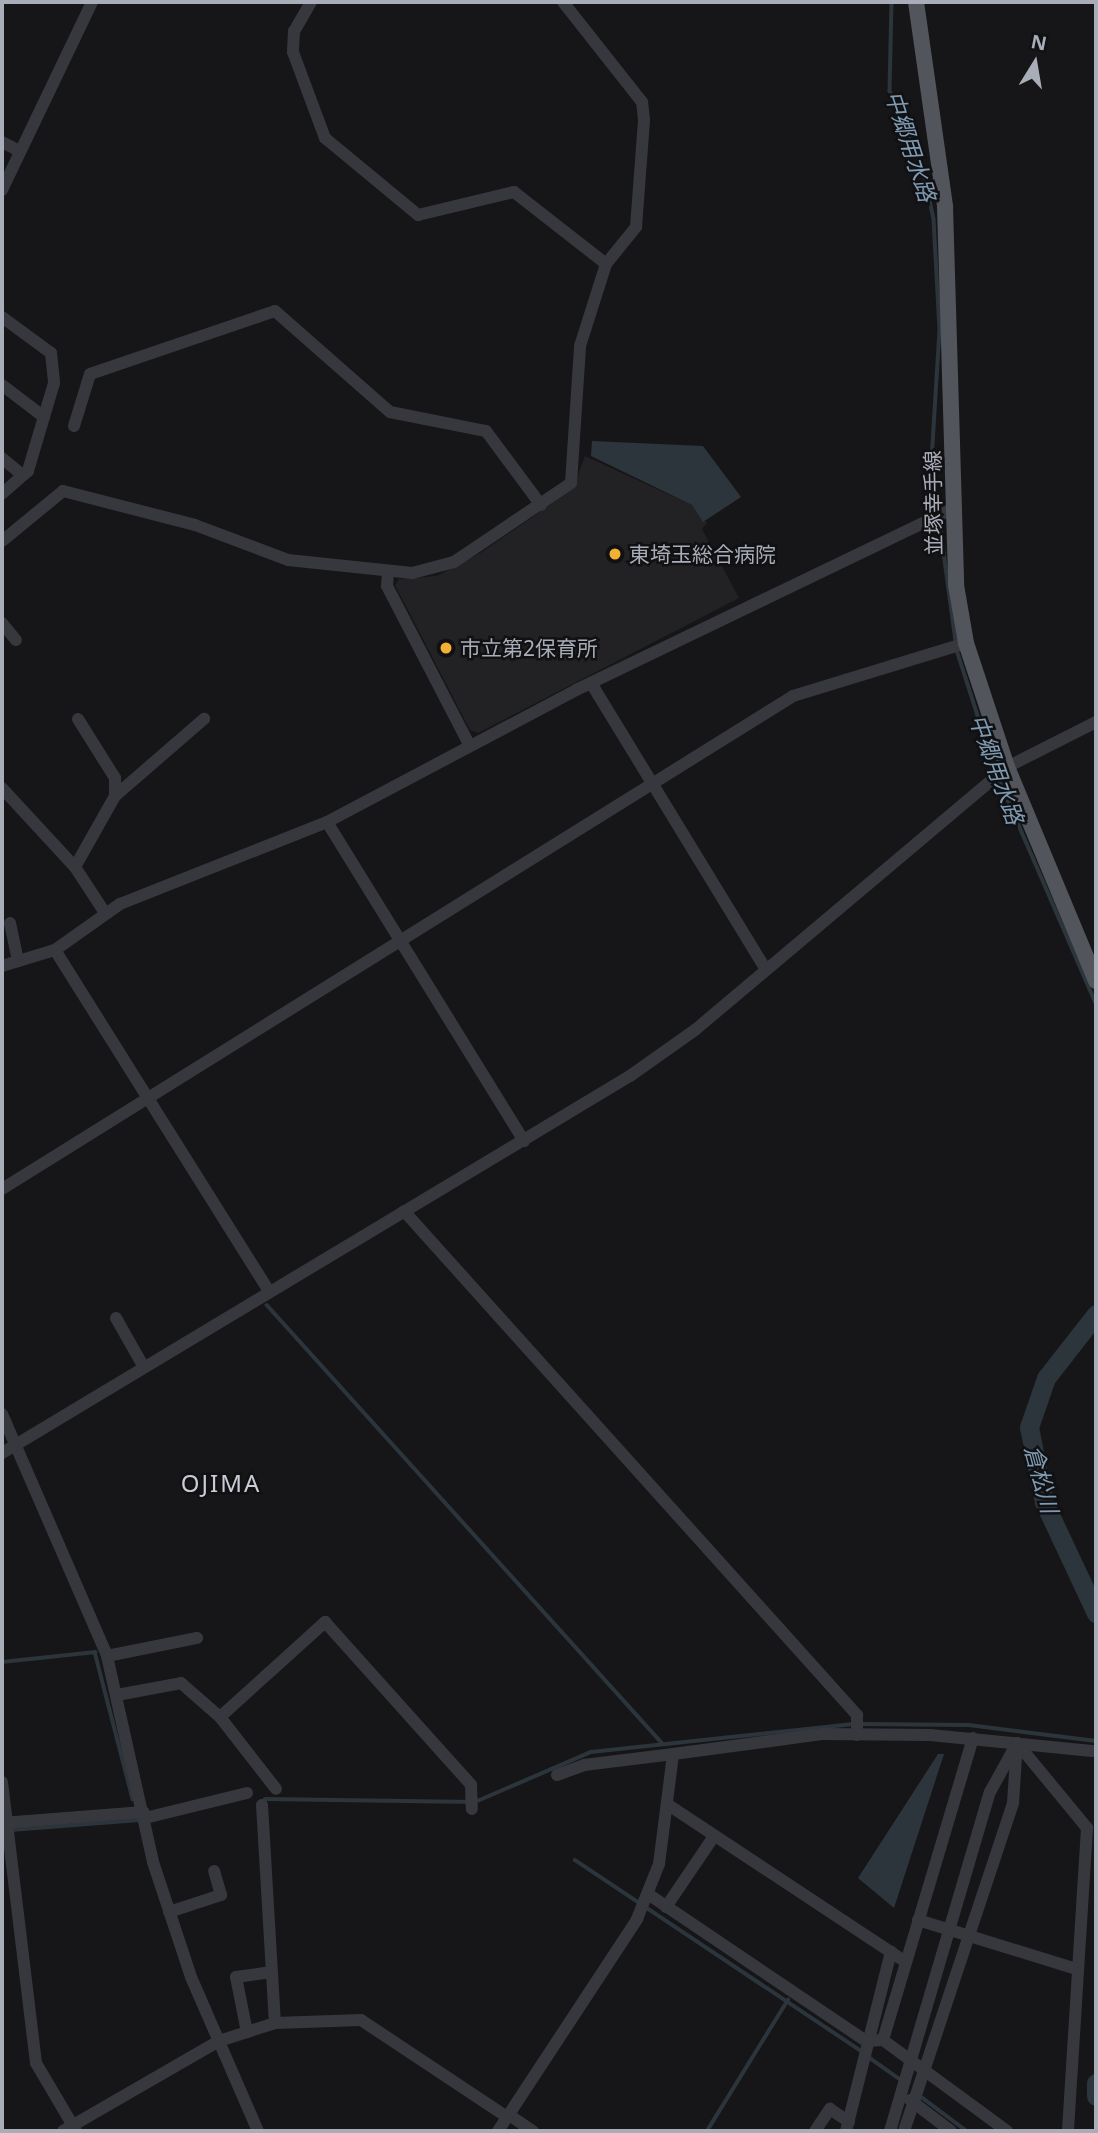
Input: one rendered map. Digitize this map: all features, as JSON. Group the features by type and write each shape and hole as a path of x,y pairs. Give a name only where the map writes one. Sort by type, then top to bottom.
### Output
{"main road":[{"name":"並塚幸手線","path":"916,2 945,207 952,509 966,643 1007,767 1096,981"}],"street":[{"path":"2,190 92,2"},
{"path":"311,2 294,31 293,52 325,138 418,215 514,192 602,261"},
{"path":"2,541 63,491 195,525 288,560 388,572 454,562 541,505 575,475 580,346 602,261 636,227 644,110 563,2"},
{"path":"2,142 20,150"},
{"path":"74,426 90,374 275,311 390,412 486,431 541,505"},
{"path":"2,317 51,353 54,383 22,475 2,494"},
{"path":"2,385 44,417"},
{"path":"2,458 22,475"},
{"path":"2,966 55,950 105,913 327,822 469,744 952,509"},
{"path":"388,572 387,586 469,744"},
{"path":"2,623 16,640"},
{"path":"2,1189 793,696 966,643"},
{"path":"591,683 765,968"},
{"path":"78,719 108,760 116,796"},
{"path":"75,867 116,796 204,719"},
{"path":"2,1453 142,1364 524,1141 654,1060 1007,767 1096,722"},
{"path":"2,788 75,867 105,913"},
{"path":"327,822 524,1141"},
{"path":"10,923 18,961"},
{"path":"55,950 268,1289"},
{"path":"404,1211 857,1715 857,1735"},
{"path":"116,1318 142,1364"},
{"path":"2,1414 107,1656 169,1912 258,2131"},
{"path":"220,1717 325,1622 471,1785 472,1809"},
{"path":"107,1656 197,1638"},
{"path":"117,1695 181,1683 220,1717 276,1789"},
{"path":"557,1775 584,1765 857,1735 973,1738 1092,1751"},
{"path":"874,2040 918,1920 973,1738"},
{"path":"890,2131 990,1792 1017,1743"},
{"path":"904,2131 1013,1803 1017,1743"},
{"path":"1017,1743 1087,1828 1076,1969 1068,2131"},
{"path":"498,2131 648,1894 670,1806 673,1755"},
{"path":"2,1782 4,1823 36,2063 71,2129 219,2040 275,2023 361,2021 533,2131"},
{"path":"4,1823 144,1815 247,1793"},
{"path":"262,1805 275,2023"},
{"path":"670,1806 904,1961"},
{"path":"666,1907 714,1836"},
{"path":"169,1912 220,1895 214,1871"},
{"path":"648,1894 874,2040 910,2060 1007,2131"},
{"path":"918,1920 1076,1969"},
{"path":"815,2131 830,2109 850,2128 874,2040 891,1952"},
{"path":"247,2032 236,1977 272,1972"},
{"path":"900,2094 951,2131"}],"shaded area":[{"path":"592,441 703,446 741,497 703,522 692,505 591,456"},
{"path":"585,456 692,505 707,523 702,529 739,598 478,733 470,730 395,585 399,579 437,576 482,552 573,489"},
{"path":"938,1754 944,1754 894,1908 858,1878"}],"waterway":[{"name":"中郷用水路","path":"892,2 890,91 923,169 934,219 940,330 932,461 937,499"},
{"name":"中郷用水路","path":"940,523 956,642"},
{"name":"中郷用水路","path":"957,650 996,772"},
{"name":"中郷用水路","path":"999,779 1096,1003"},
{"path":"267,1305 663,1744"},
{"name":"倉松川","path":"1096,1314 1046,1378 1029,1427 1044,1502 1096,1613"},
{"path":"2,1662 95,1652 133,1799"},
{"path":"265,1799 475,1802 591,1752 854,1724"},
{"path":"861,1724 969,1725 1096,1741"},
{"path":"11,1830 139,1820"},
{"path":"575,1860 861,2051"},
{"path":"707,2131 788,2000"},
{"path":"867,2056 901,2080"},
{"name":"倉松川","path":"1096,2083 1096,2096"},
{"path":"920,2096 967,2131"}],"place":[{"name":"東埼玉総合病院","path":"615,554"},
{"name":"市立第2保育所","path":"446,648"}],"district":[{"name":"OJIMA","path":"221,1483"}]}
